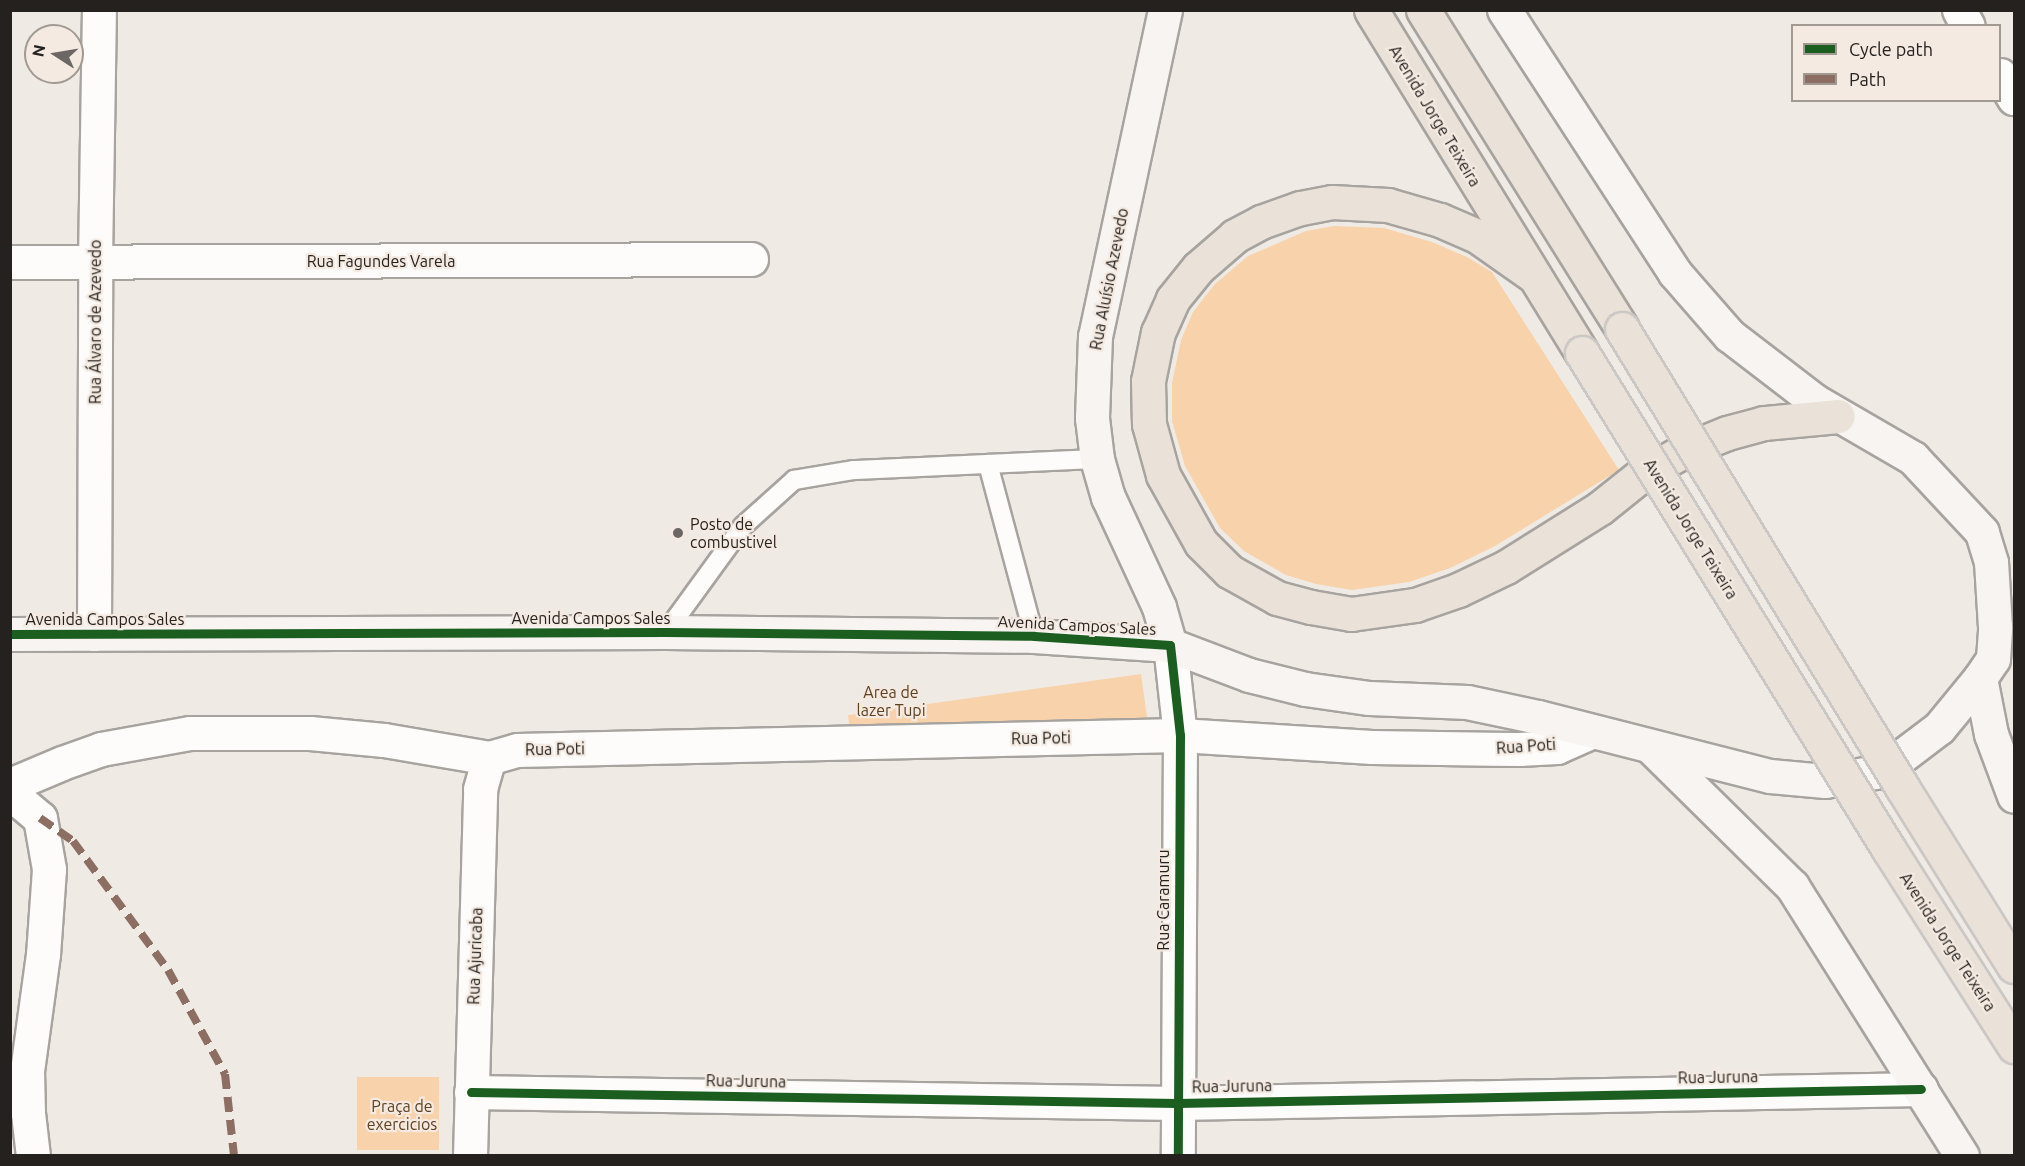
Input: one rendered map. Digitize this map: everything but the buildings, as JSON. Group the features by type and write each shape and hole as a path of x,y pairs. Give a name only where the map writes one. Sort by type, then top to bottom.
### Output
{"highway":[{"name":"Avenida Jorge Teixeira","path":"1371,10 1888,848 2014,1046"},
{"path":"1424,10 2014,966"},
{"path":"1532,274 1478,236 1440,220 1388,205 1332,202 1300,208 1261,222 1235,236 1198,268 1173,299 1158,332 1148,381 1149,424 1163,475 1201,543 1229,571 1277,597 1311,608 1351,614 1414,605 1458,590 1506,567 1685,450 1727,433 1764,423 1838,417"}],"main road":[{"name":"Rua Aluísio Azevedo","path":"1166,10 1095,336 1092,418 1097,459 1108,497 1159,607 1170,645"},
{"path":"1504,10 1675,273 1729,335 1775,373 1838,417 1913,458 1982,532 2014,543"},
{"path":"1982,532 1992,572 1995,627 1996,664 1991,734 2014,796"},
{"name":"Avenida Campos Sales","path":"10,634 666,633 1034,636 1170,645 1249,675 1305,689 1369,698 1467,702 1770,776 1825,781 1875,772 1890,765 1939,728 1996,664"},
{"path":"1650,747 1792,886 1962,1155"}],"street":[{"name":"Rua Álvaro de Azevedo","path":"94,634 95,262 99,10"},
{"path":"1959,10 1967,24"},
{"path":"2001,77 2014,98"},
{"name":"Rua Fagundes Varela","path":"10,262 751,259"},
{"name":"Rua Caramuru","path":"1170,645 1179,735 1178,1155"},
{"name":"Rua Poti","path":"489,758 517,750 1179,735 1372,747 1519,749 1557,747 1592,732"},
{"path":"10,785 101,749 190,733 310,733 384,740 489,758"},
{"name":"Rua Ajuricaba","path":"470,1155 480,789 489,758"},
{"path":"10,793 40,818 49,869 43,954 27,1071 28,1113 33,1155"},
{"name":"Rua Juruna","path":"471,1092 1177,1102 1921,1089"}],"lane":[{"path":"666,633 743,526 794,480 854,470 1097,459"},
{"path":"988,464 1034,636"}],"green space":[{"path":"1334,226 1384,228 1432,242 1467,257 1492,272 1619,470 1495,546 1450,568 1409,582 1352,590 1316,584 1286,575 1244,551 1220,528 1185,466 1172,421 1172,383 1181,340 1193,312 1215,284 1248,256 1306,231"},
{"path":"1141,674 1147,718 854,759 848,715"},
{"name":"Praça de exercicios","path":"357,1077 439,1077 439,1150 357,1150"}],"marked path":[{"path":"40,818 73,841 168,970 225,1074 234,1156"}],"cycle path":[{"path":"10,634 666,632 1034,636 1170,645 1180,735 1178,1156"},
{"path":"471,1092 1177,1103 1921,1089"}],"place":[{"name":"Posto de combustivel","path":"678,533"}],"park label":[{"name":"Area de lazer Tupi","path":"891,701"}]}
